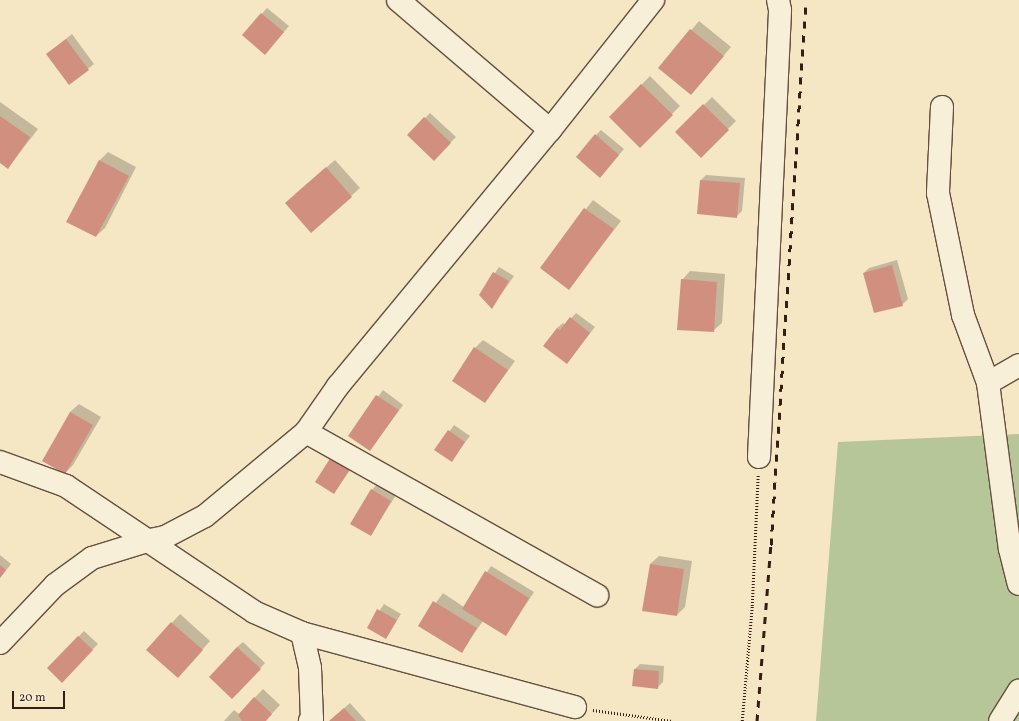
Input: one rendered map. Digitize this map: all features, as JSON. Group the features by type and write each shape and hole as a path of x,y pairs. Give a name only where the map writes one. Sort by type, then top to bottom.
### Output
{"street":[{"path":"398,0 550,130"},
{"path":"0,643 55,585 92,558 150,540 165,537 205,516 306,432 338,386 550,130 653,0"},
{"path":"759,456 780,10 778,0"},
{"path":"942,107 938,193 963,315 988,383 1010,549 1019,584"},
{"path":"988,383 1019,365"},
{"path":"306,432 597,595"},
{"path":"0,462 66,486 150,540 254,612 302,632 575,707"},
{"path":"302,632 310,668 312,719 310,721"},
{"path":"1000,721 1019,691"}],"path":[{"path":"742,721 752,606 759,456"},
{"path":"575,707 672,721"}],"green space":[{"path":"1019,434 1019,721 816,721 838,442"}],"building":[{"path":"261,13 284,32 265,55 242,35"},
{"path":"690,29 724,56 691,95 658,68"},
{"path":"66,39 89,70 69,85 46,54"},
{"path":"641,84 673,115 640,148 609,117"},
{"path":"703,104 729,130 701,158 675,132"},
{"path":"0,116 30,137 8,169 0,163"},
{"path":"424,117 451,143 434,161 407,135"},
{"path":"595,134 619,155 600,178 576,157"},
{"path":"99,160 129,176 96,237 66,222"},
{"path":"326,167 352,197 311,233 285,203"},
{"path":"700,180 740,183 737,218 697,214"},
{"path":"584,208 614,229 569,290 540,268"},
{"path":"892,265 903,306 874,313 863,273"},
{"path":"493,272 509,281 492,309 479,295"},
{"path":"681,279 717,282 714,332 677,330"},
{"path":"570,317 590,333 567,364 543,346 557,328 560,330"},
{"path":"474,347 508,370 485,403 452,381"},
{"path":"376,395 399,410 370,451 348,436"},
{"path":"70,412 93,425 65,474 42,461"},
{"path":"448,430 465,442 452,462 434,450"},
{"path":"331,457 350,469 334,494 315,482"},
{"path":"371,489 391,501 371,536 350,524"},
{"path":"650,564 684,569 677,616 642,611"},
{"path":"0,565 6,570 0,578"},
{"path":"485,571 529,598 506,636 462,609"},
{"path":"433,601 477,628 462,653 418,626"},
{"path":"377,609 397,620 386,639 367,628"},
{"path":"171,622 203,650 178,678 146,650"},
{"path":"78,636 93,650 62,683 47,668"},
{"path":"237,647 261,669 232,699 209,677"},
{"path":"634,669 659,671 658,689 632,686"},
{"path":"254,697 272,714 266,721 242,721 238,715"},
{"path":"344,708 356,721 329,721"}],"railway":[{"path":"757,721 771,545 806,0"}]}
